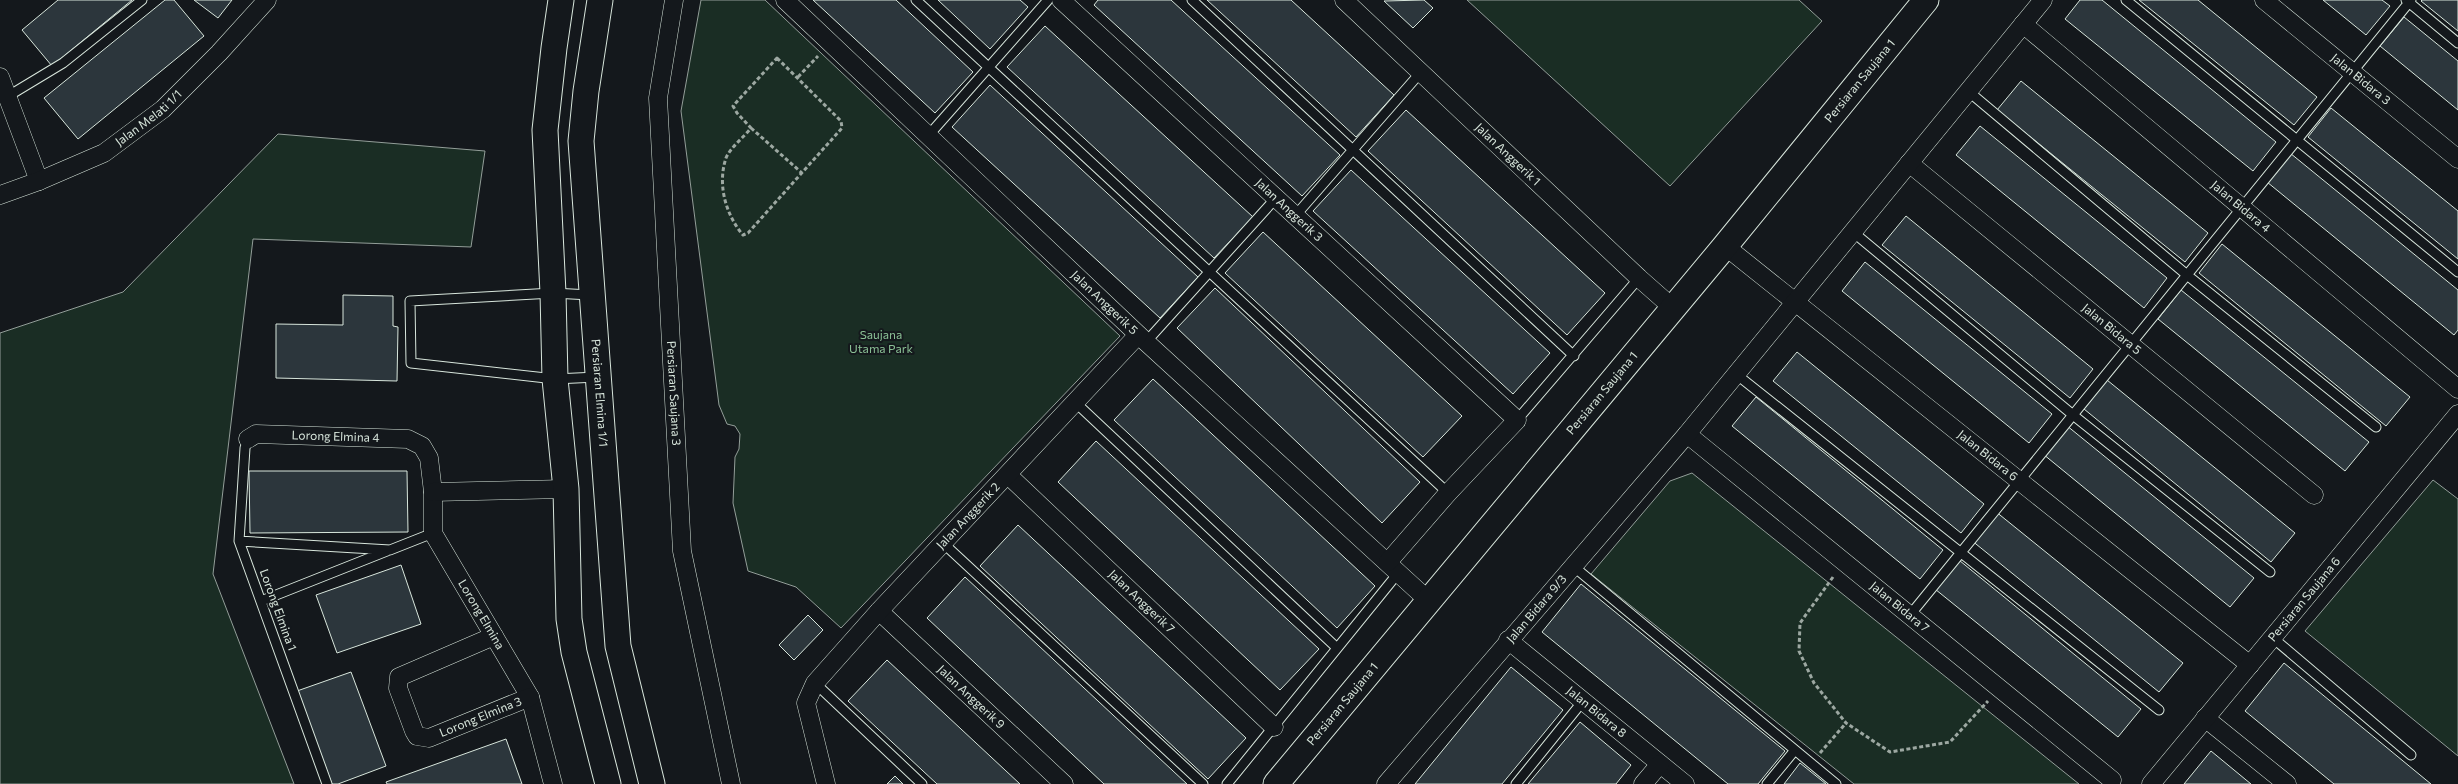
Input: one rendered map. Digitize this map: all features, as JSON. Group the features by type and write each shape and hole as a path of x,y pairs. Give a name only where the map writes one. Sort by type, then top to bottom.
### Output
{"main road":[{"path":"562,0 554,48 545,130 554,293 555,379 566,489 570,620 574,652 608,784"},
{"name":"Persiaran Elmina 1/1","path":"600,0 586,91 581,141 594,295 618,646 652,784"},
{"name":"Persiaran Saujana 1","path":"1276,784 1725,246 1926,0"}],"street":[{"name":"Jalan Melati 1/1","path":"0,195 39,181 104,153 163,110 219,53 267,0"},
{"name":"Persiaran Saujana 3","path":"674,0 658,98 682,551 731,784"},
{"name":"Jalan Anggerik 5","path":"785,0 1142,338 1429,600"},
{"name":"Jalan Anggerik 1","path":"1344,0 1673,308"},
{"name":"Jalan Bidara 9/3","path":"1386,784 1687,434 2043,0"},
{"name":"Jalan Bidara 3","path":"2264,0 2458,159"},
{"name":"Jalan Anggerik 3","path":"1071,3 1295,216 1517,420"},
{"name":"Jalan Bidara 4","path":"2023,24 2458,389"},
{"path":"0,77 4,98 39,181"},
{"name":"Jalan Bidara 5","path":"1909,163 2314,495"},
{"name":"Jalan Bidara 6","path":"1725,246 2250,665"},
{"name":"Jalan Anggerik 2","path":"826,784 806,703 815,683 943,542 1076,403 1142,338"},
{"name":"Persiaran Saujana 6","path":"2150,784 2458,414"},
{"path":"1393,567 1448,494 1517,420"},
{"name":"Lorong Elmina 4","path":"248,439 256,434 408,439 422,446 429,458 433,492"},
{"name":"Jalan Bidara 7","path":"1687,434 2112,780"},
{"name":"Jalan Anggerik 7","path":"1008,475 1274,727"},
{"path":"433,533 433,492 566,489"},
{"name":"Lorong Elmina","path":"433,533 530,697 553,784"},
{"name":"Jalan Anggerik 9","path":"879,611 1064,784"},
{"name":"Lorong Elmina 3","path":"494,636 399,677 398,688 414,731 417,736 429,738 530,697"},
{"name":"Jalan Bidara 8","path":"1508,640 1685,784"},
{"path":"2205,718 2287,784"},
{"path":"1644,784 1660,764"}],"lane":[{"path":"4,98 63,63 142,0"},
{"path":"916,0 1448,494"},
{"path":"928,136 1048,0"},
{"path":"1192,0 1574,356"},
{"path":"2126,0 2458,272"},
{"path":"1910,615 2409,1 2458,43"},
{"path":"1295,216 1420,72"},
{"path":"1968,91 2187,275 2376,427"},
{"path":"1142,338 1209,272 1276,198"},
{"path":"1853,232 2072,415 2270,572"},
{"path":"1517,420 1574,356 1639,278"},
{"path":"594,295 554,293 410,301 411,363 555,379 600,377"},
{"path":"1736,374 2160,710"},
{"path":"1076,403 1338,648"},
{"name":"Lorong Elmina 1","path":"248,439 245,448 239,541 327,784"},
{"path":"261,601 433,533"},
{"path":"239,541 390,550"},
{"path":"943,542 1203,784"},
{"path":"1573,566 1836,784"},
{"path":"1227,784 1338,648 1393,567"},
{"path":"2273,638 2411,755"},
{"path":"815,683 922,784"},
{"path":"1516,784 1584,701"},
{"path":"1766,784 1795,750"}],"path":[{"path":"798,77 830,43"},
{"path":"752,128 727,156 723,174 724,200 733,224 743,235 748,233 802,173 842,128 841,121 777,58 739,96 733,106 737,113 752,128 802,173"},
{"path":"1844,562 1800,623 1799,651 1814,683 1846,723 1890,752 1950,742 2000,689"},
{"path":"1811,764 1846,723"}],"green space":[{"name":"Saujana Utama Park","path":"701,0 765,0 1120,336 841,628 796,587 748,571 733,503 735,457 739,449 740,434 735,426 727,424 719,405 681,111"},
{"path":"1467,0 1799,0 1822,21 1670,186"},
{"path":"278,134 485,151 471,247 253,239 213,574 294,784 0,784 0,333 123,292"},
{"path":"1692,473 2079,784 1854,784 1591,574 1670,481"},
{"path":"2433,480 2458,499 2458,756 2305,631"}],"building":[{"path":"58,0 132,0 52,66 22,30"},
{"path":"165,0 174,0 204,36 78,139 44,98"},
{"path":"194,0 232,0 218,18"},
{"path":"813,0 896,0 973,72 935,113"},
{"path":"938,0 1020,0 1028,7 990,49"},
{"path":"1098,0 1171,0 1340,155 1302,196 1094,5"},
{"path":"1207,0 1291,0 1394,95 1356,137"},
{"path":"1424,0 1433,8 1413,28 1384,1"},
{"path":"2080,0 2102,0 2276,142 2253,171 2065,19"},
{"path":"2139,0 2198,0 2317,97 2294,125"},
{"path":"2323,0 2382,0 2390,6 2366,35"},
{"path":"2458,0 2458,31 2421,1"},
{"path":"2404,17 2458,61 2458,110 2380,46"},
{"path":"1045,26 1253,217 1214,258 1007,67"},
{"path":"2021,81 2208,233 2185,262 1997,110"},
{"path":"990,85 1198,277 1160,318 952,127"},
{"path":"2331,108 2458,211 2458,259 2308,137"},
{"path":"1406,110 1605,293 1567,335 1368,151"},
{"path":"1980,126 2167,278 2144,308 1956,155"},
{"path":"2290,153 2458,290 2458,330 2454,335 2267,182"},
{"path":"1351,170 1550,353 1513,394 1313,211"},
{"path":"1906,216 2093,369 2070,398 1882,245"},
{"path":"1263,232 1462,416 1423,457 1225,273"},
{"path":"2222,244 2410,397 2386,426 2199,273"},
{"path":"1865,262 2052,414 2029,443 1842,291"},
{"path":"1215,288 1420,482 1382,523 1177,328"},
{"path":"2181,290 2369,442 2345,471 2158,319"},
{"path":"343,295 393,296 393,326 398,327 397,381 276,378 276,324 343,325"},
{"path":"1797,352 1984,504 1961,533 1773,381"},
{"path":"1153,379 1375,586 1337,628 1114,420"},
{"path":"2107,380 2295,533 2271,562 2084,409"},
{"path":"1756,397 1943,550 1920,579 1732,426"},
{"path":"2066,425 2254,578 2230,607 2043,454"},
{"path":"1096,441 1319,649 1280,690 1058,482"},
{"path":"249,471 407,471 408,532 250,533"},
{"path":"1995,511 2183,663 2159,692 1971,540"},
{"path":"1018,525 1246,738 1208,779 980,566"},
{"path":"1954,556 2141,709 2118,737 1930,585"},
{"path":"401,565 421,624 337,653 316,595"},
{"path":"965,577 1187,784 1104,784 927,618"},
{"path":"1581,584 1785,751 1758,784 1728,784 1542,632"},
{"path":"808,615 823,630 794,660 779,645"},
{"path":"887,660 1020,784 937,784 848,701"},
{"path":"2284,663 2431,784 2334,784 2245,711"},
{"path":"1511,667 1563,710 1502,784 1415,784"},
{"path":"351,672 386,766 338,784 332,784 297,691"},
{"path":"1580,722 1631,765 1616,784 1528,784"},
{"path":"506,739 522,784 387,784 386,782"},
{"path":"2211,751 2251,784 2184,784"},
{"path":"1800,763 1826,784 1784,784"},
{"path":"895,776 903,784 887,784"}]}
